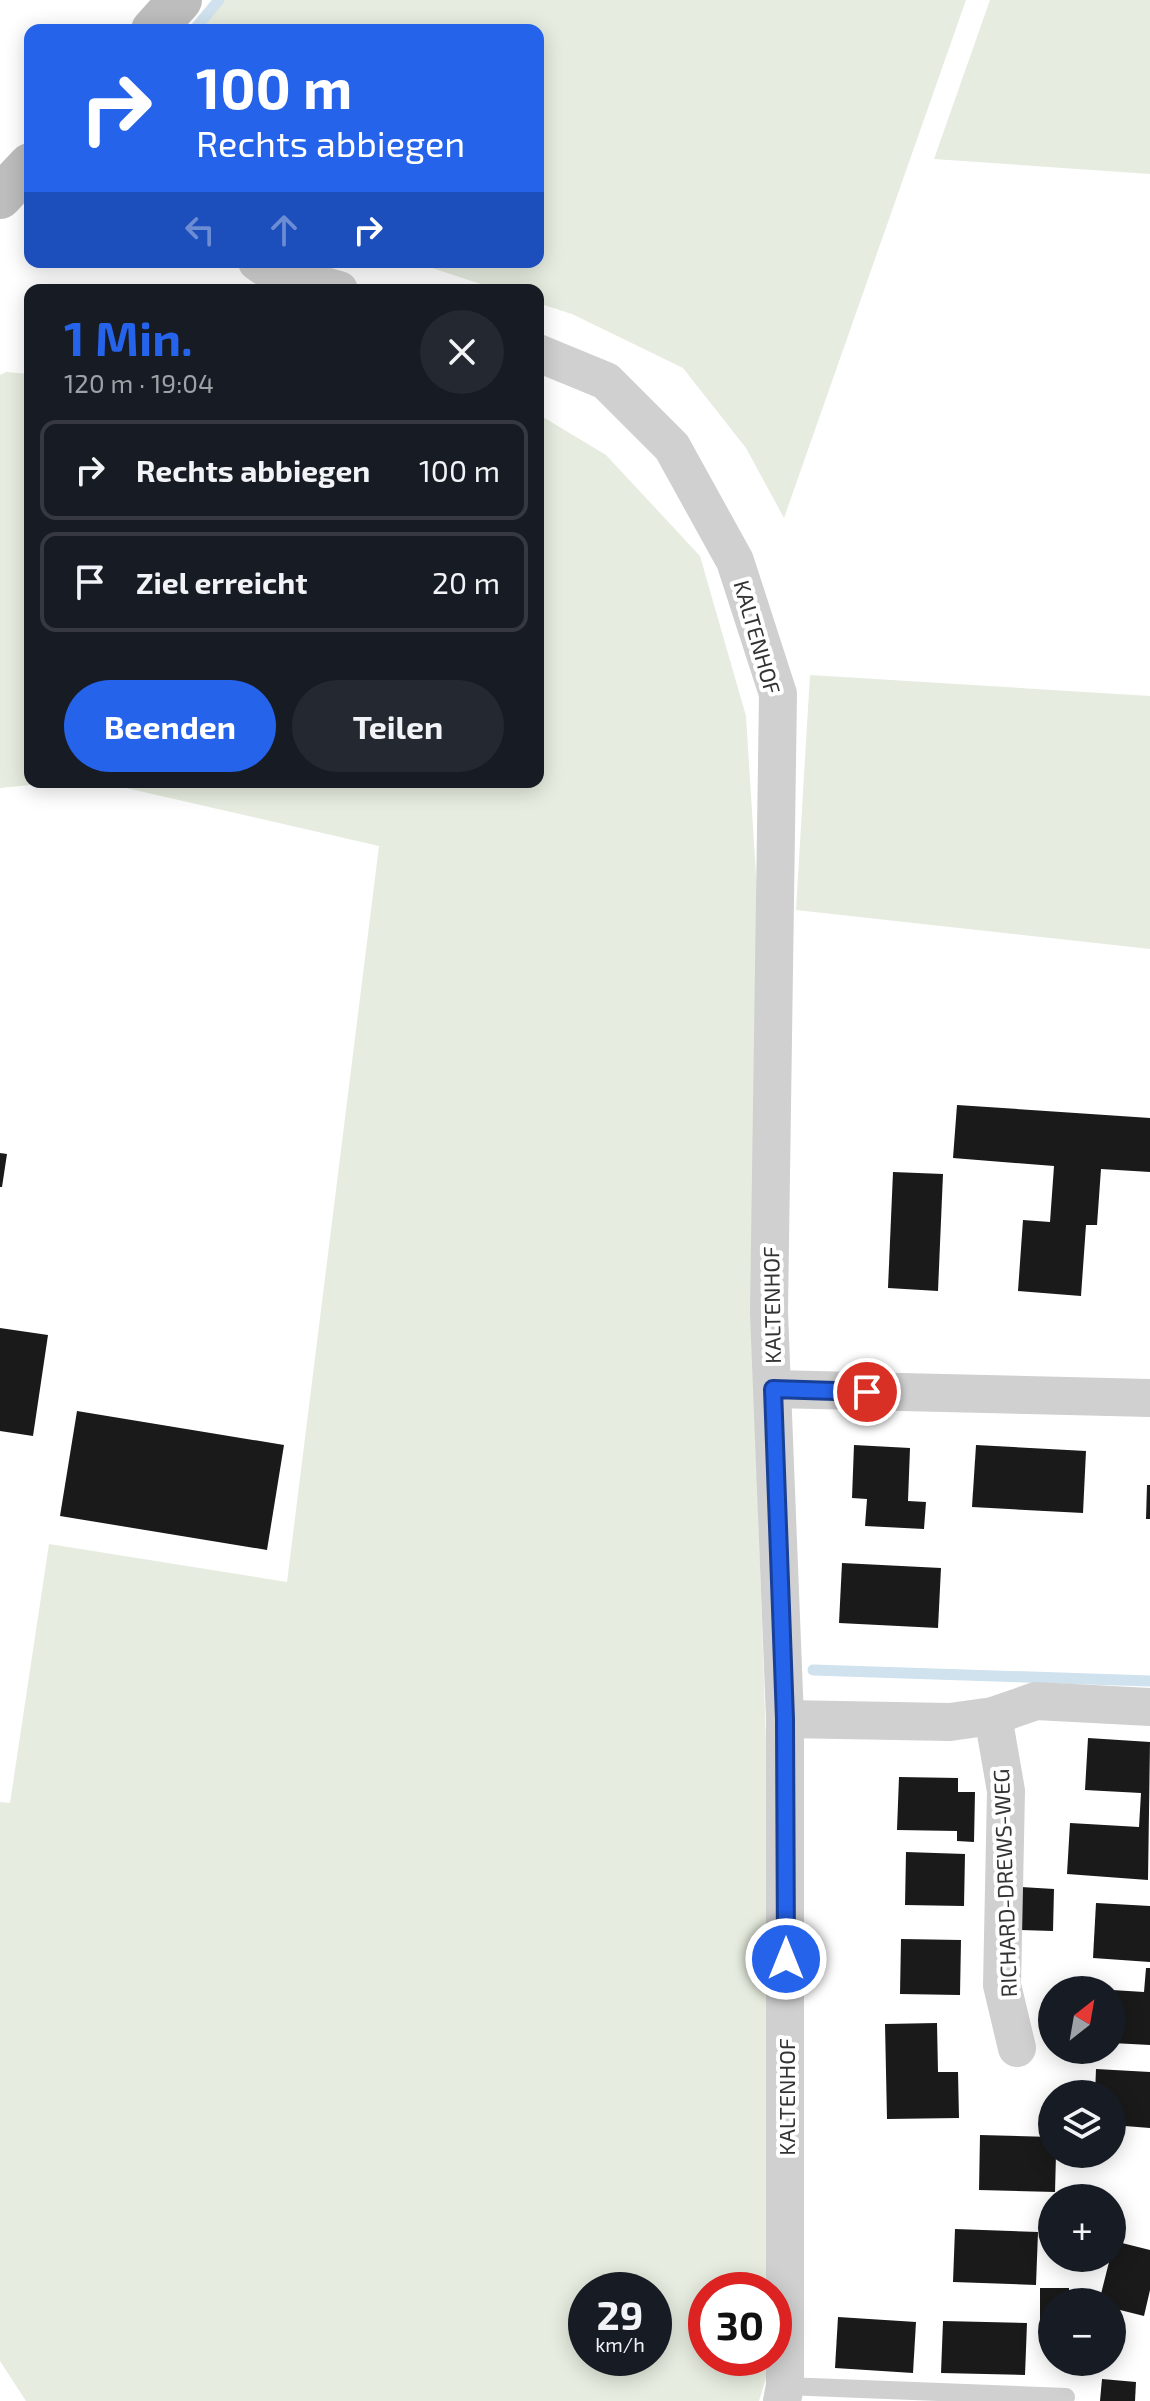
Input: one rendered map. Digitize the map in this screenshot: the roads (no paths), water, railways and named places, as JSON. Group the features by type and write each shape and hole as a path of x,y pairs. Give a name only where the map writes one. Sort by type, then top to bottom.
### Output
{"main road":[{"path":"158,24 180,0"},
{"path":"0,197 24,171"}],"street":[{"path":"266,268 318,284"},
{"name":"KALTENHOF","path":"544,355 606,381 672,447 735,561 778,694 769,1312 785,1719 784,2394"},
{"path":"773,1389 1150,1398"},
{"path":"785,1719 950,1722 993,1716 1036,1701 1150,1707"},
{"name":"RICHARD-DREWS-WEG","path":"993,1716 1006,1791 1002,1985 1017,2048"}],"lane":[{"path":"784,2394 1066,2397"}],"waterway":[{"path":"199,24 219,0"},
{"path":"813,1670 1150,1681"}]}
